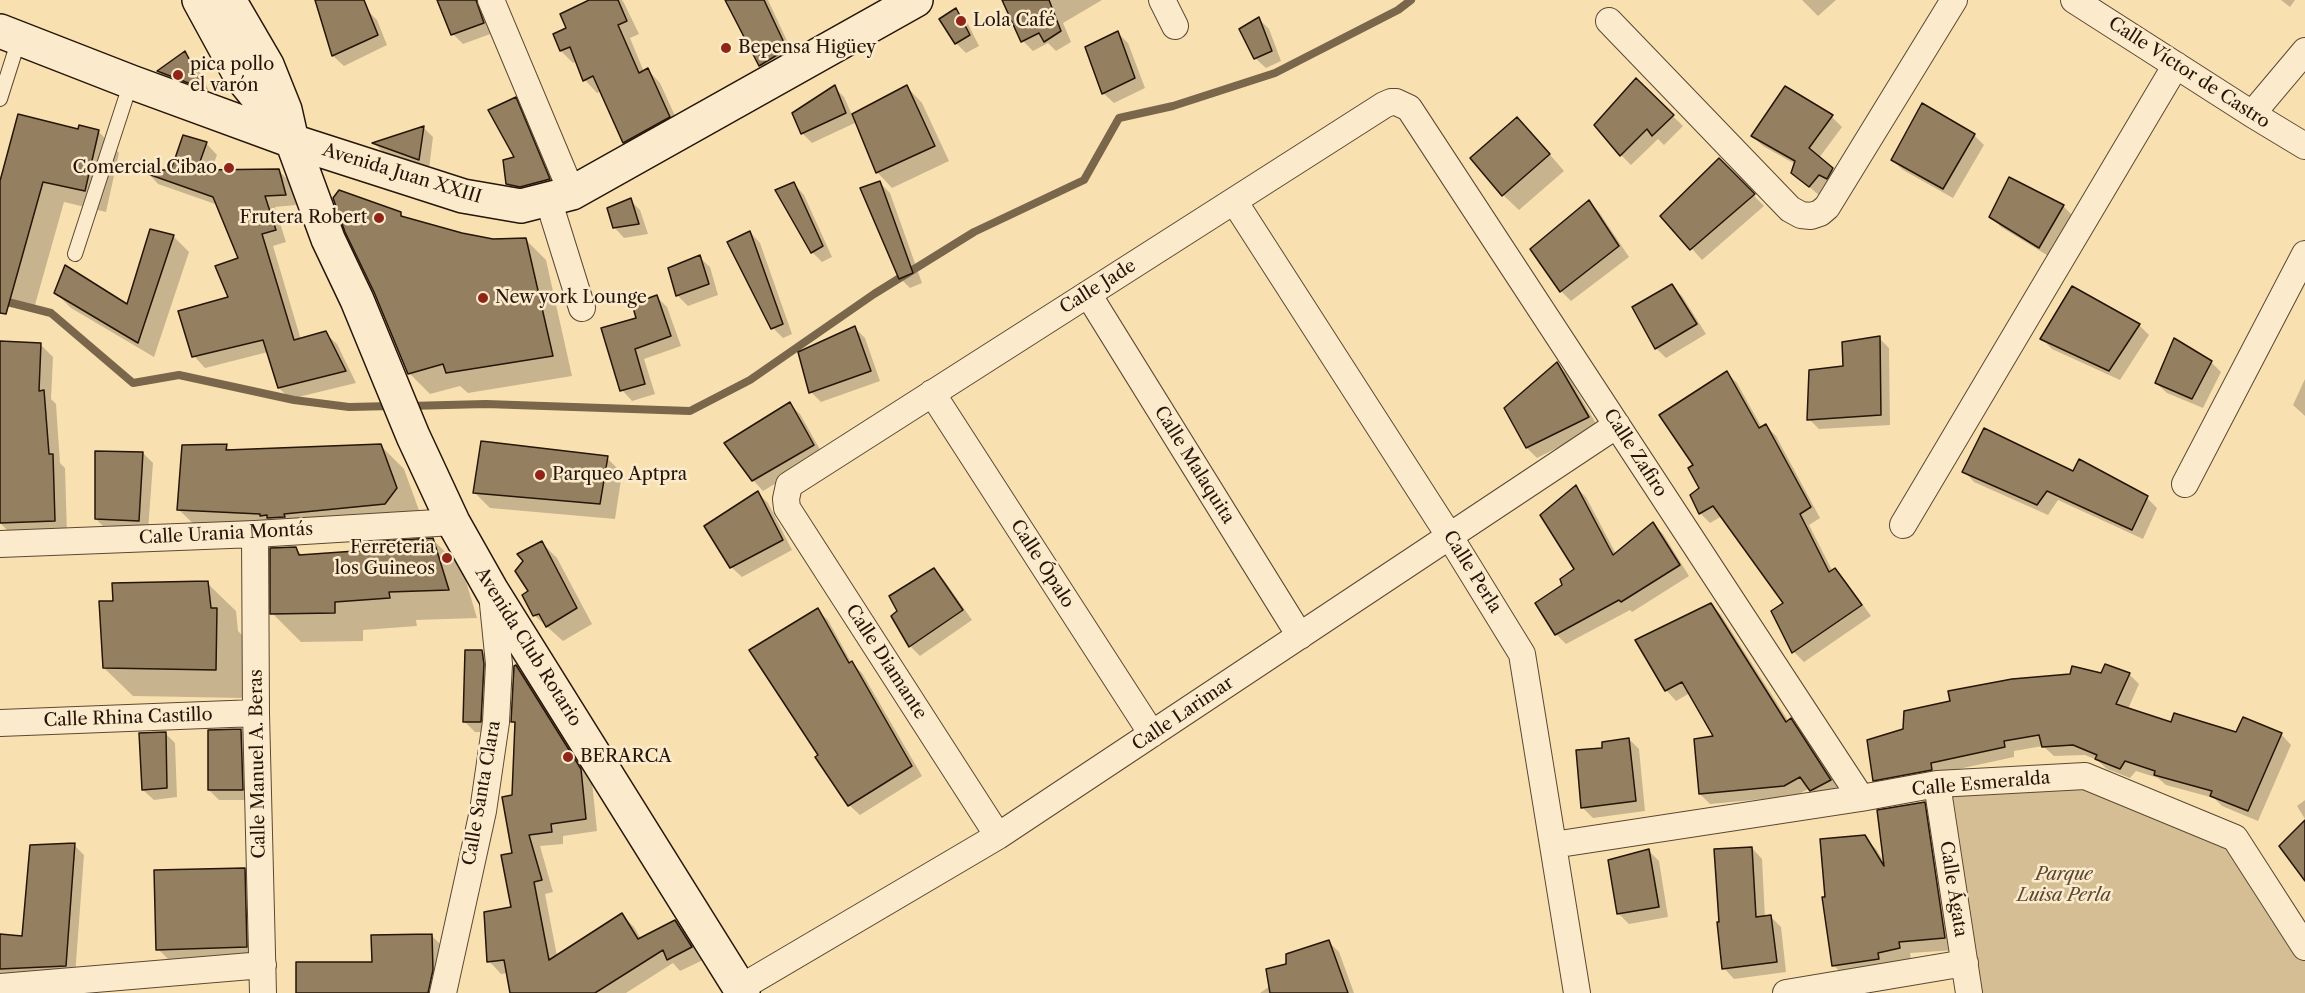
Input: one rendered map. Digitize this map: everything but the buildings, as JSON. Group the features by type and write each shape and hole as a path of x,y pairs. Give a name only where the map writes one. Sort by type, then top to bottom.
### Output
{"main road":[{"path":"199,0 241,77 292,141"},
{"path":"230,0 267,65 285,110 292,141"},
{"name":"Avenida Juan XXIII","path":"10,35 292,141 463,196 521,206 560,196 916,0"},
{"name":"Avenida Club Rotario","path":"292,141 328,239 357,300 413,436 453,522 492,591 742,990"}],"street":[{"path":"491,0 560,196 582,308"},
{"path":"1162,0 1175,26"},
{"path":"1609,21 1790,209 1801,215 1811,216 1827,207 1954,0"},
{"name":"Calle Víctor de Castro","path":"2080,1 2252,114 2305,146"},
{"path":"2252,114 2305,51"},
{"path":"1903,525 2176,65"},
{"name":"Calle Jade","path":"789,484 1384,105 1396,102 1409,108"},
{"name":"Calle Zafiro","path":"1409,108 1861,798"},
{"name":"Calle Perla","path":"1234,201 1450,537 1522,654 1577,993"},
{"path":"2185,484 2305,254"},
{"name":"Calle Malaquita","path":"1088,294 1300,636"},
{"name":"Calle Ópalo","path":"932,393 1152,734"},
{"name":"Calle Larimar","path":"742,990 998,836 1617,425"},
{"name":"Calle Diamante","path":"789,484 787,508 998,836"},
{"name":"Calle Urania Montás","path":"0,544 255,534 453,522"},
{"name":"Calle Manuel A. Beras","path":"255,534 256,713 263,993"},
{"name":"Calle Santa Clara","path":"443,993 483,811 496,722 499,664 492,591"},
{"name":"Calle Rhina Castillo","path":"0,723 256,713"},
{"name":"Calle Esmeralda","path":"1553,846 1937,784 2085,776 2235,838 2305,947"},
{"name":"Calle Ágata","path":"1937,784 1969,993"},
{"path":"1786,993 1965,963"},
{"path":"0,987 42,988 263,964"}],"lane":[{"path":"0,99 10,35"},
{"path":"75,254 131,82"}],"green space":[{"name":"Parque Luisa Perla","path":"2085,776 2235,838 2305,947 2305,993 1972,993 1937,784"}],"waterway":[{"path":"408,406 486,404 690,411 750,380 874,294 974,232 1084,180 1119,118 1173,106 1275,73 1398,10 1411,0"},
{"path":"0,300 51,313 133,383 179,375 294,400 349,407 393,406"}],"place":[{"name":"Lola Café","path":"961,21"},
{"name":"Bepensa Higüey","path":"726,48"},
{"name":"pica pollo el varón","path":"178,75"},
{"name":"Comercial Cibao","path":"229,168"},
{"name":"Frutera Robert","path":"379,218"},
{"name":"New york Lounge","path":"483,298"},
{"name":"Parqueo Aptpra","path":"540,475"},
{"name":"Ferreteria los Guineos","path":"447,558"},
{"name":"BERARCA","path":"568,757"}]}
